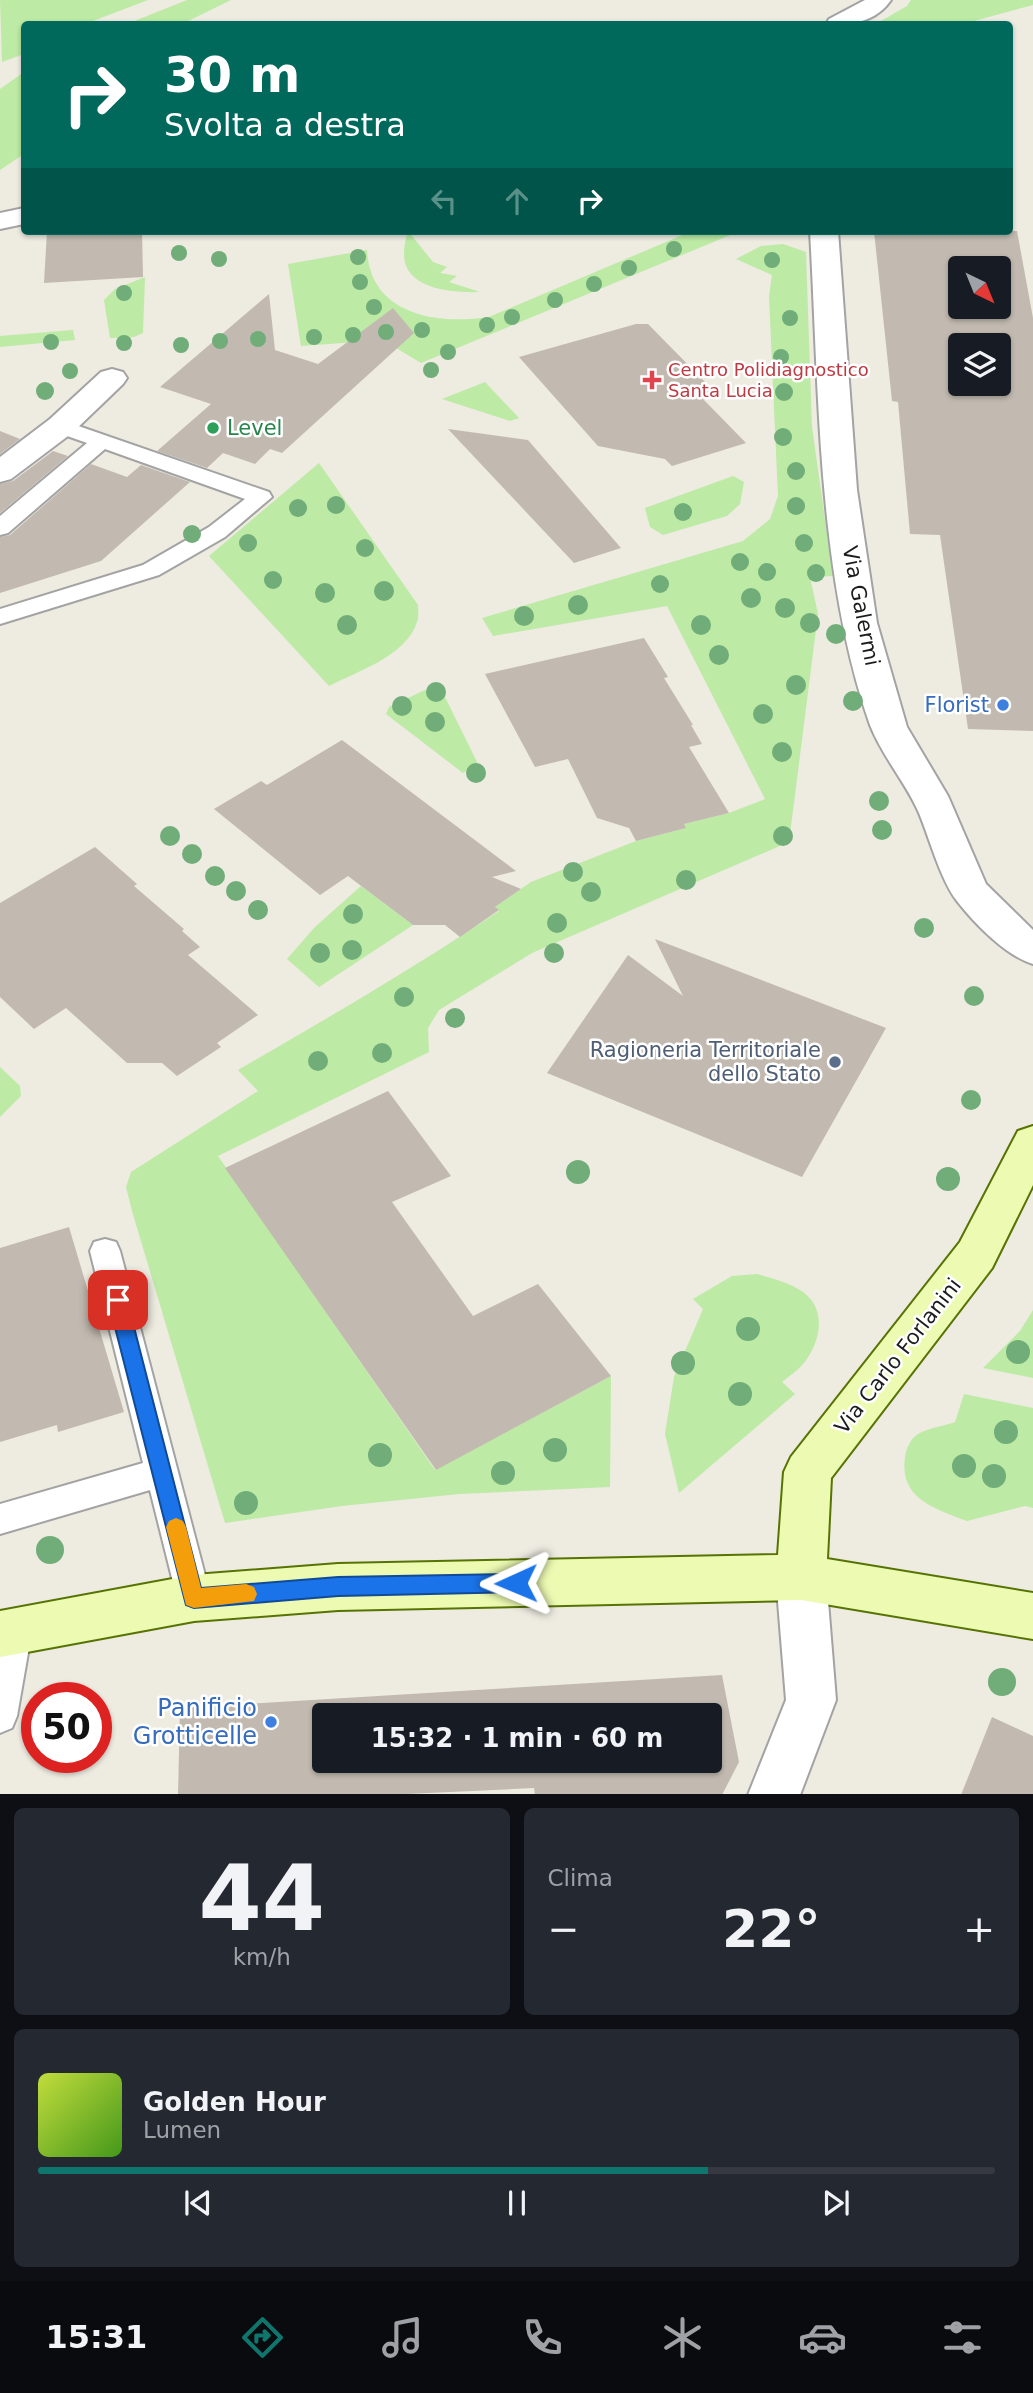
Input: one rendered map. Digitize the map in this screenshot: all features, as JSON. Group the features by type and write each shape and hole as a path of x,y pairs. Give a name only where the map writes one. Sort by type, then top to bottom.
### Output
{"main road":[{"name":"Via Carlo Forlanini","path":"801,1577 808,1472 976,1255 1033,1143"},
{"path":"7,1632 194,1598 338,1587 801,1577 1033,1616"}],"street":[{"path":"846,21 879,0"},
{"path":"0,221 21,217"},
{"name":"Via Galermi","path":"824,235 841,490 860,623 889,727 930,796 970,891 1026,945"},
{"path":"0,472 61,426 112,378"},
{"path":"774,1794 811,1700 801,1577"}],"lane":[{"path":"0,617 151,570 207,538 261,497 61,426"},
{"path":"0,528 102,441"},
{"path":"105,1251 194,1598"},
{"path":"0,1519 162,1472"},
{"path":"0,1716 7,1632"}],"green space":[{"path":"0,0 148,0 93,21 21,21 21,55 2,62"},
{"path":"187,0 231,0 188,21 134,21"},
{"path":"911,0 1033,0 1033,5 974,21 881,21 907,6"},
{"path":"21,74 21,156 0,170 0,89"},
{"path":"407,235 411,235 433,262 447,267 440,273 457,276 449,282 480,292 444,290 421,282 412,275 406,265"},
{"path":"683,235 730,235 421,363 383,340 301,346 288,264 367,250 371,272 380,289 393,302 428,316 448,319 489,317"},
{"path":"783,244 806,252 812,427 833,576 810,577 818,614 789,842 532,953 439,1010 428,1028 429,1052 218,1156 435,1470 611,1376 610,1487 459,1494 342,1506 225,1523 132,1211 126,1187 131,1172 258,1091 238,1070 370,993 467,932 499,911 495,907 531,882 636,841 686,828 684,824 729,813 765,799 667,606 493,636 482,618 743,541 770,519 778,496 769,297 772,275 736,259 761,246"},
{"path":"145,277 143,333 134,337 110,338 104,300 115,289"},
{"path":"73,330 75,340 0,347 0,336"},
{"path":"485,382 519,418 510,421 442,399"},
{"path":"319,463 418,605 417,622 403,644 380,661 329,686 209,556"},
{"path":"733,476 744,482 740,504 727,516 663,535 650,527 645,508"},
{"path":"425,690 444,695 478,764 463,773 386,714 389,707"},
{"path":"361,886 413,925 319,987 287,959 315,927"},
{"path":"0,1067 20,1086 21,1096 0,1117"},
{"path":"757,1274 792,1286 811,1299 816,1308 819,1327 814,1347 803,1364 782,1382 795,1394 679,1493 665,1434 674,1377 703,1309 693,1299 732,1276"},
{"path":"1033,1310 1033,1378 983,1368 1020,1331"},
{"path":"964,1394 1033,1408 1033,1508 1025,1506 967,1521 932,1507 914,1493 905,1472 907,1448 915,1436 922,1432 955,1422"}],"building":[{"path":"1013,231 1017,231 1033,318 1033,731 968,729 940,535 910,534 898,402 892,401 874,235 1013,235"},
{"path":"47,235 142,235 143,277 44,283"},
{"path":"269,294 275,350 318,364 393,308 414,333 282,453 270,449 255,464 223,453 207,468 157,451 211,404 160,387"},
{"path":"636,324 648,324 705,382 701,383 713,395 703,399 746,443 672,466 665,459 598,446 519,357"},
{"path":"448,429 528,440 621,548 574,563"},
{"path":"0,431 20,439 0,454"},
{"path":"53,451 68,456 0,513 0,484 13,481"},
{"path":"91,464 127,477 141,465 190,482 101,561 0,593 0,537 10,535"},
{"path":"644,638 668,677 664,678 702,744 689,747 729,813 684,824 686,828 636,841 629,828 597,818 568,759 535,767 485,674"},
{"path":"342,740 516,871 492,877 521,889 495,907 499,910 460,937 445,925 413,925 348,876 320,895 214,809 261,781 267,785"},
{"path":"95,847 137,884 134,886 184,929 182,931 200,947 188,955 258,1015 217,1043 221,1047 177,1076 162,1063 127,1063 66,1008 34,1029 0,997 0,903"},
{"path":"655,939 886,1028 802,1177 547,1073 628,955 683,996"},
{"path":"388,1091 451,1176 392,1202 473,1316 538,1284 611,1376 436,1470 225,1168"},
{"path":"69,1227 124,1412 58,1432 57,1425 0,1442 0,1248"},
{"path":"722,1675 739,1762 723,1794 535,1794 534,1788 407,1794 178,1794 180,1708"},
{"path":"992,1717 1033,1736 1033,1794 961,1794"}],"slow traffic":[{"path":"176,1527 194,1598 246,1594"}],"place":[{"name":"Centro Polidiagnostico Santa Lucia","path":"652,380"},
{"name":"Level","path":"213,428"},
{"name":"Florist","path":"1003,705"},
{"name":"Ragioneria Territoriale dello Stato","path":"835,1062"},
{"name":"Panificio Grotticelle","path":"271,1722"}],"route":[{"path":"118,1300 194,1598 338,1587 516,1583"}]}
